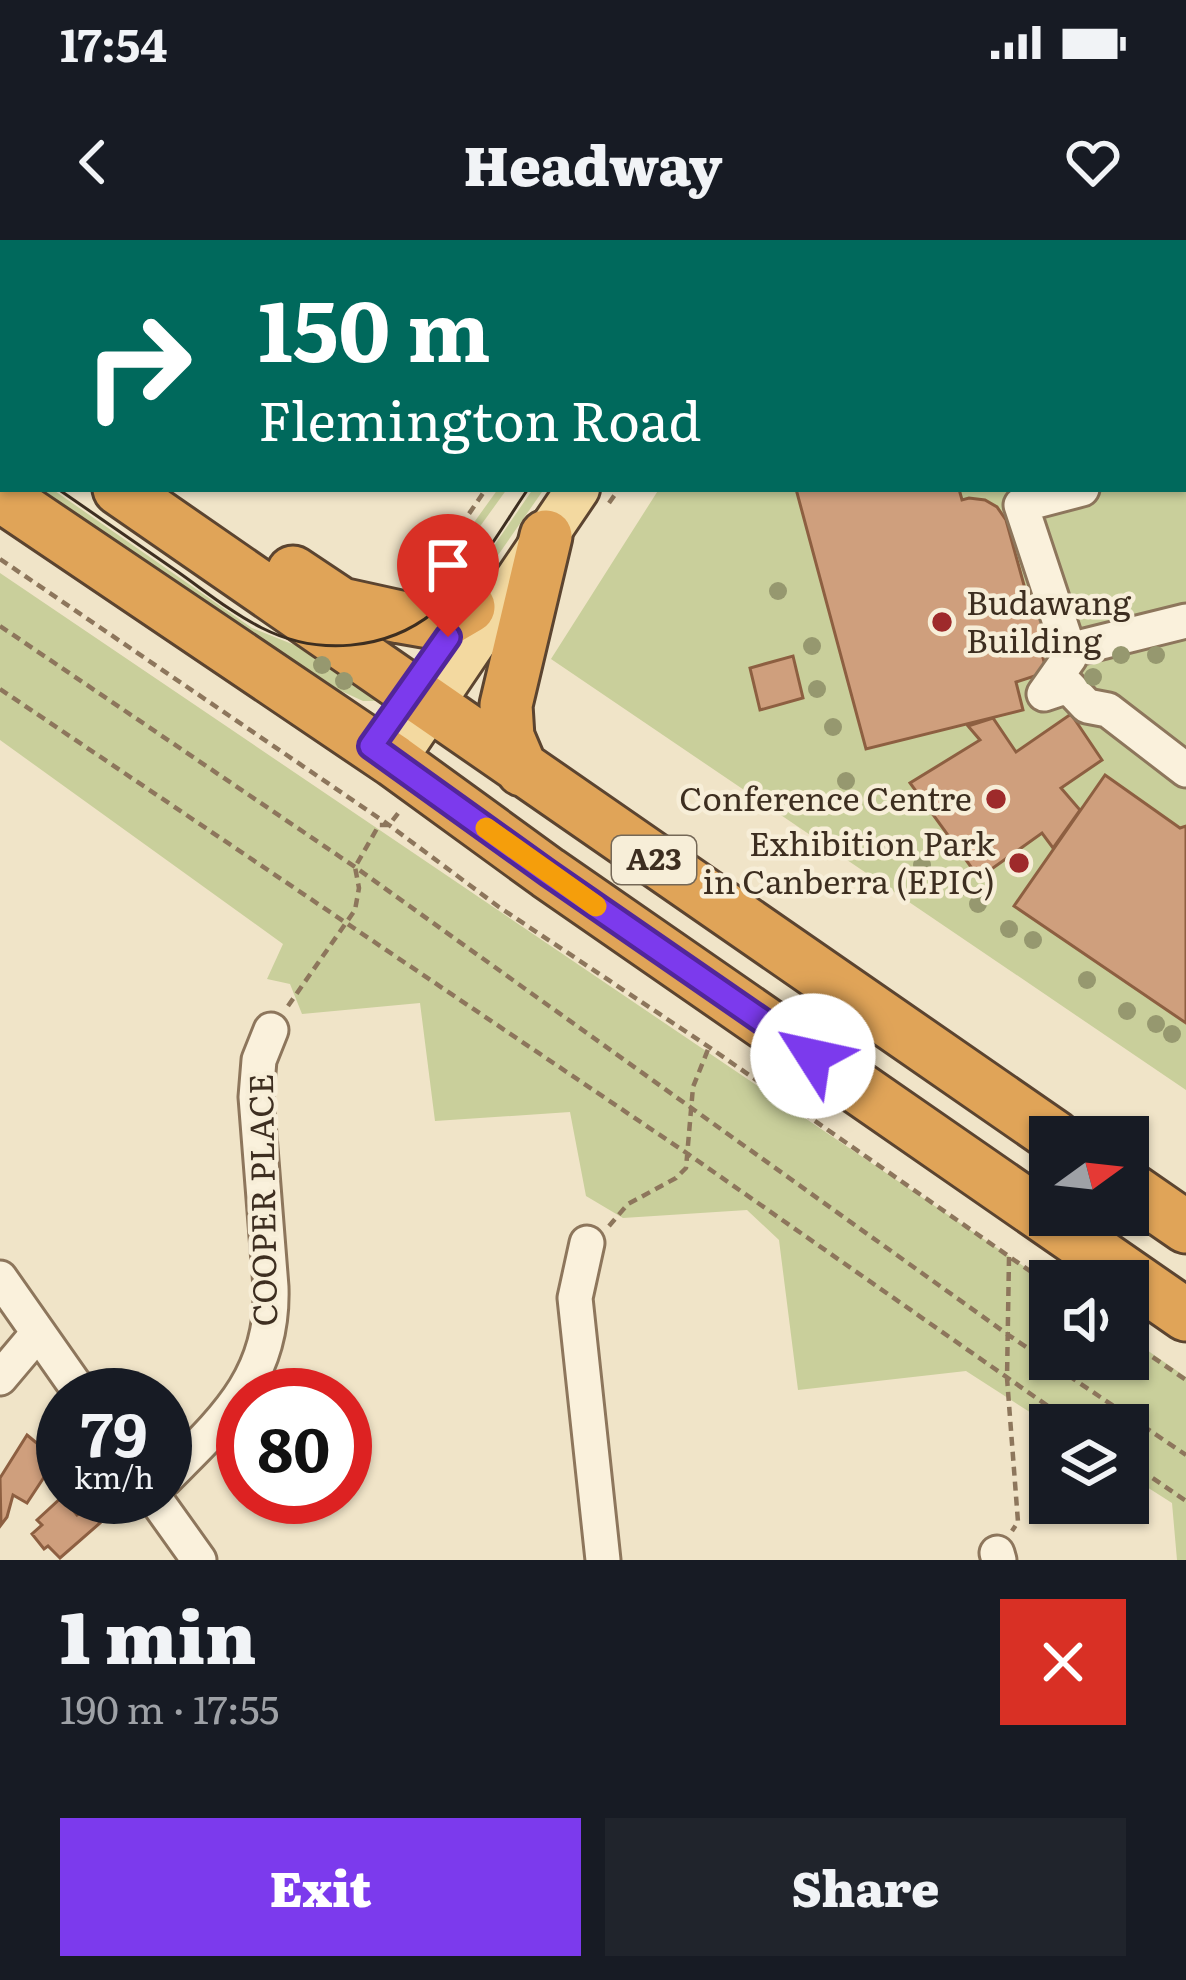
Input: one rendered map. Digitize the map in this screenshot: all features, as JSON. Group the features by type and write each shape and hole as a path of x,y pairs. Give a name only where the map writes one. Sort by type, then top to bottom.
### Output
{"highway":[{"name":"A23","path":"123,492 1029,1119"},
{"path":"172,492 341,604 440,624 469,607"},
{"name":"A23","path":"0,495 383,753 548,873 1186,1315"},
{"path":"522,770 508,737 506,705 550,513"},
{"path":"1149,1201 1186,1227"}],"main road":[{"path":"422,697 469,607 550,513 574,492"},
{"path":"383,753 550,513"}],"street":[{"path":"1071,492 1021,505 1070,658 1044,694 1068,686 1087,706 1108,710 1186,770"},
{"path":"1069,650 1186,621"},
{"name":"COOPER PLACE","path":"192,1453 238,1402 255,1375 272,1318 256,1097 259,1060 272,1030"},
{"path":"587,1243 575,1298 603,1560"},
{"path":"0,1278 63,1368"},
{"path":"0,1378 38,1333"},
{"path":"173,1524 199,1560"}],"path":[{"path":"414,582 431,568 484,492"},
{"path":"0,559 1029,1270"},
{"path":"0,626 355,868 1007,1334 1186,1454"},
{"path":"0,689 688,1154 1045,1404"},
{"path":"272,1030 356,910 355,868 379,825 389,825"},
{"path":"587,1243 628,1204 686,1168 693,1087 709,1046"},
{"path":"998,1556 1018,1522 1007,1378 1010,1257"},
{"path":"1149,1354 1186,1380"},
{"path":"1149,1476 1186,1502"}],"green space":[{"path":"27,492 56,492 252,628 314,649 388,701 363,701 339,690 145,562"},
{"path":"496,492 505,492 437,586 426,596 398,595 437,574"},
{"path":"531,492 542,492 487,571 480,566"},
{"name":"Exhibition Park in Canberra (EPIC)","path":"657,492 1186,492 1186,1090 551,659"},
{"path":"0,573 1029,1270 1029,1380 1149,1380 1149,1351 1186,1377 1186,1560 1177,1560 1172,1503 1149,1488 1149,1404 1029,1404 1029,1412 966,1371 798,1390 779,1240 747,1210 623,1218 586,1196 570,1112 435,1121 420,1003 302,1014 290,984 267,979 283,944 0,740"}],"building":[{"name":"Budawang Building","path":"797,492 960,492 962,500 985,500 1006,520 1027,596 1038,601 1051,633 1041,651 1047,672 1016,682 1023,710 866,749"},
{"path":"793,656 803,698 760,710 750,668"},
{"name":"Conference Centre","path":"1071,714 1102,760 1061,788 1080,810 1053,848 1042,833 979,878 910,783 980,740 968,726 993,718 1016,752"},
{"path":"1105,775 1180,828 1186,826 1186,1023 1014,906"},
{"path":"27,1435 36,1442 36,1489 27,1503 13,1495 1,1525 0,1478"},
{"path":"99,1524 60,1558 32,1534 42,1525"}],"tram line":[{"path":"62,492 251,622 283,637 328,646 395,635 434,612 473,570 526,492"}],"slow traffic":[{"path":"486,828 596,906"}],"place":[{"name":"Budawang Building","path":"942,622"},
{"name":"Conference Centre","path":"996,799"},
{"name":"Exhibition Park in Canberra (EPIC)","path":"1019,863"}],"route":[{"path":"448,637 371,746 813,1056"}]}
